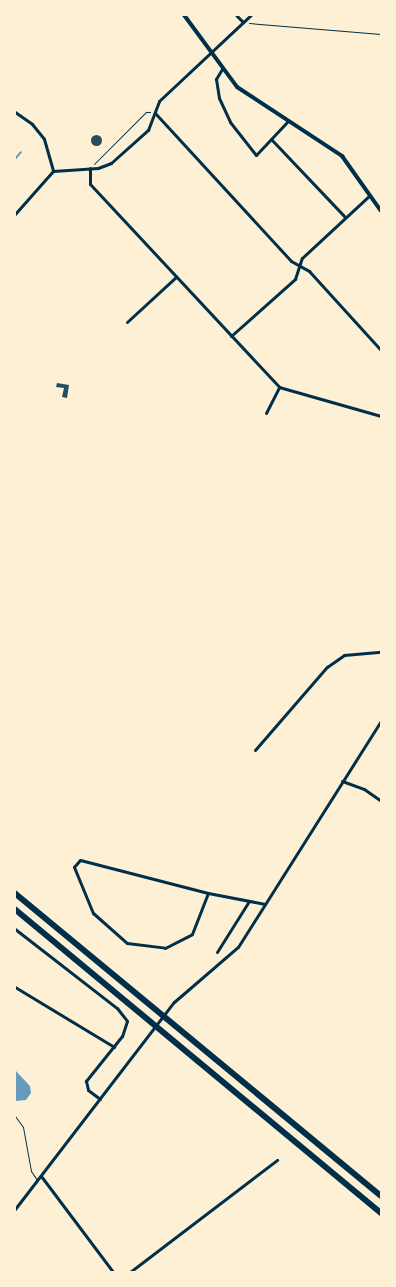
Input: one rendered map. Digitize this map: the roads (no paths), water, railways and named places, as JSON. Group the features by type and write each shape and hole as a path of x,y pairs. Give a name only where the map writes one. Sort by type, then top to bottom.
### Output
{"highway":[{"path":"15,892 380,1194"},
{"path":"15,909 381,1212"},
{"path":"364,1197 381,1217"}],"street":[{"path":"184,15 210,53 237,87 342,156 381,211"},
{"path":"236,15 243,22"},
{"path":"15,214 53,171 98,168 111,163 148,130 159,101 251,15"},
{"path":"222,69 216,78 219,98 230,122 256,156 288,120"},
{"path":"15,112 40,132 48,148 53,171"},
{"path":"155,113 300,268 309,270 381,350"},
{"path":"271,139 344,216"},
{"path":"90,168 90,184 279,387 381,416"},
{"path":"231,336 295,279 302,258 344,216 369,196"},
{"path":"127,322 176,277"},
{"path":"266,413 279,387"},
{"path":"255,750 327,667 344,655 381,652"},
{"path":"15,1209 174,1002 194,982 233,951 381,721"},
{"path":"342,781 364,789 381,801"},
{"path":"208,893 192,934 165,948 127,942 93,913 74,867 80,860 208,893 265,904"},
{"path":"217,952 249,901"},
{"path":"15,929 121,1011 127,1026 114,1046 86,1081 88,1090 100,1099"},
{"path":"15,987 114,1046"},
{"path":"130,1272 277,1160"},
{"path":"41,1176 113,1272"}],"lane":[{"path":"15,1116 23,1127 31,1171 38,1180"}],"water":[{"path":"15,1070 30,1086 31,1093 26,1100 15,1101"}],"waterway":[{"path":"15,159 21,152"}]}
